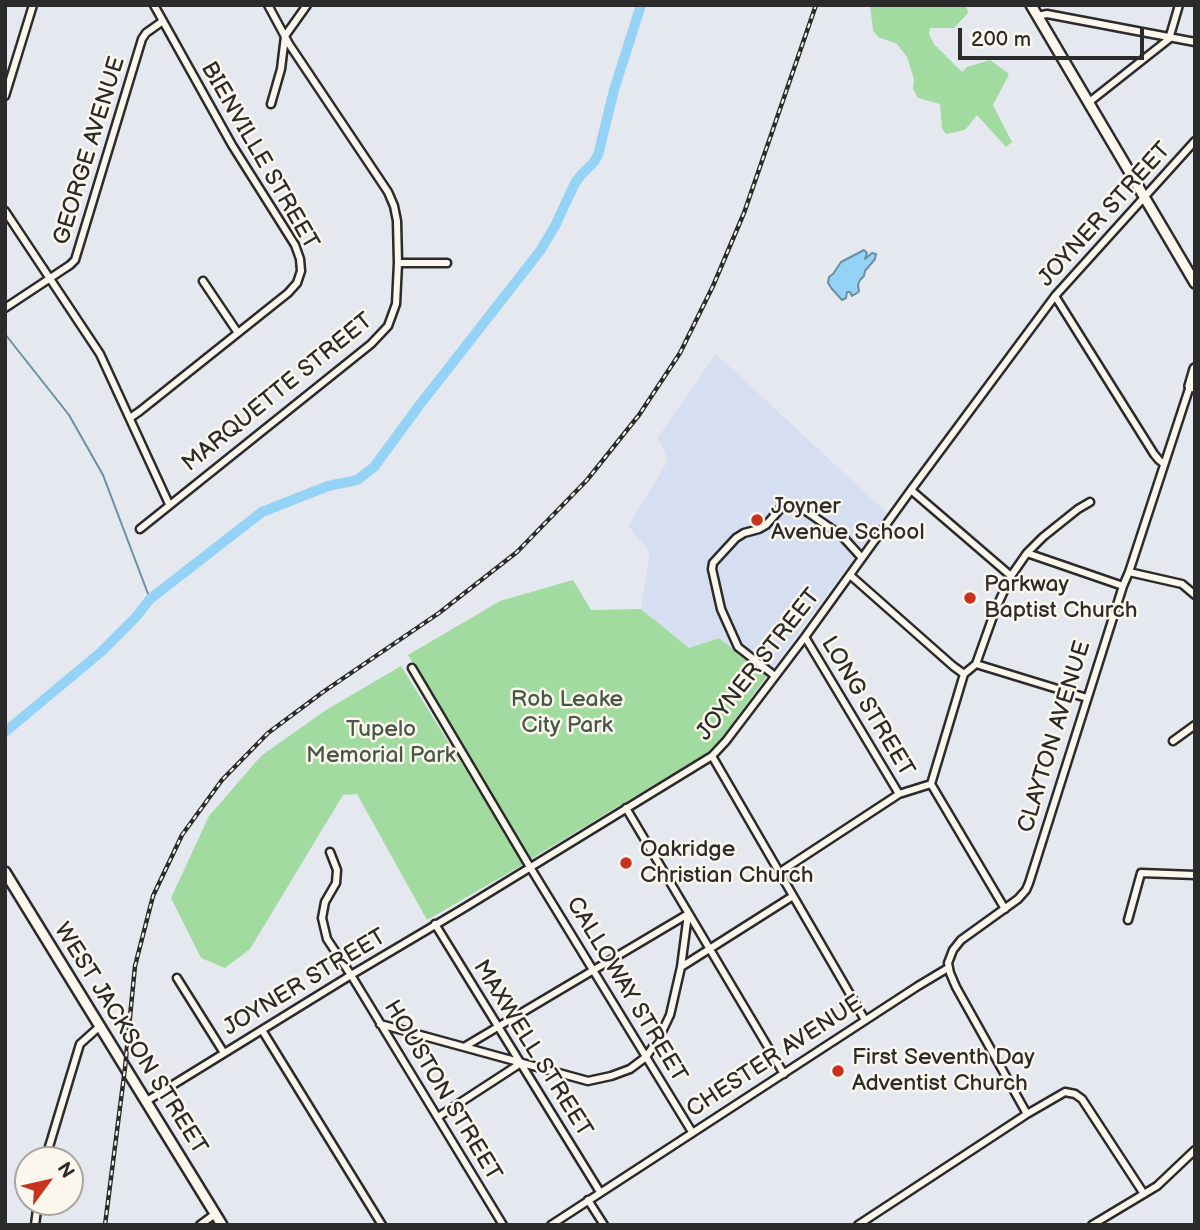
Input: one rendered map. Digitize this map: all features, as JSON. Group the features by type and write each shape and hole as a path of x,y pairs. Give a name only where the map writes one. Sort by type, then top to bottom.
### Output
{"street":[{"path":"5,96 33,5"},
{"name":"BIENVILLE STREET","path":"130,418 294,288 301,271 300,259 289,236 232,145 154,5"},
{"name":"MARQUETTE STREET","path":"140,529 383,332 391,320 396,304 397,221 388,192 285,36 268,5"},
{"path":"271,104 281,69 285,36 307,5"},
{"path":"1031,5 1195,283"},
{"path":"1088,103 1170,37 1179,5"},
{"path":"1037,16 1047,14 1195,42"},
{"name":"GEORGE AVENUE","path":"5,308 75,260 142,39 163,21"},
{"name":"JOYNER STREET","path":"145,1102 712,756 805,637 1055,296 1195,141"},
{"path":"5,211 103,359 169,504"},
{"path":"398,263 447,263"},
{"path":"202,281 238,333"},
{"path":"1055,296 1154,454 1164,464"},
{"name":"CLAYTON AVENUE","path":"1005,909 1023,895 1030,883 1123,586 1192,386 1195,369"},
{"path":"911,490 1011,576"},
{"path":"1027,1114 948,968 957,944 1005,909 931,785 964,674 976,664 996,608 1011,576 1027,553 1066,518 1090,502"},
{"path":"775,676 738,647 721,609 713,563 736,538 766,526 781,508 788,506 803,509 842,536 862,558"},
{"path":"1027,553 1123,586"},
{"path":"1129,572 1182,584 1195,595"},
{"path":"850,575 964,674"},
{"name":"LONG STREET","path":"805,637 899,794"},
{"path":"976,664 1087,698"},
{"name":"CALLOWAY STREET","path":"412,668 692,1132"},
{"path":"1173,741 1195,725"},
{"path":"712,756 865,1020"},
{"path":"780,872 899,794 931,785"},
{"path":"626,808 784,1074"},
{"name":"HOUSTON STREET","path":"330,852 337,870 336,883 325,902 322,918 327,939 503,1225"},
{"name":"WEST JACKSON STREET","path":"5,872 222,1225"},
{"path":"1128,920 1141,873 1195,874"},
{"path":"681,967 793,896"},
{"path":"380,1024 588,1081 611,1076 629,1069 646,1057 670,1015 681,967 688,914"},
{"path":"464,1047 688,914"},
{"name":"MAXWELL STREET","path":"435,924 600,1192"},
{"name":"CHESTER AVENUE","path":"551,1225 948,968"},
{"path":"177,978 224,1053"},
{"path":"49,1146 80,1044 99,1027"},
{"path":"262,1030 382,1225"},
{"path":"438,1117 521,1063"},
{"path":"862,1224 1027,1114 1060,1094 1071,1092 1082,1099 1144,1194"},
{"path":"1092,1225 1161,1182 1195,1150"},
{"path":"588,1200 604,1225"},
{"path":"200,1225 215,1214"}],"shaded area":[{"name":"Joyner Avenue School","path":"716,354 887,513 767,676 719,638 689,648 641,609 650,552 628,526 668,461 658,437"}],"green space":[{"path":"870,5 966,5 968,13 954,28 930,28 929,34 934,44 962,72 967,67 990,60 1009,74 993,105 1012,142 1006,147 977,115 965,130 946,134 942,128 940,104 918,98 913,89 914,79 907,57 897,44 878,37 873,30"},
{"name":"Rob Leake City Park","path":"573,580 591,610 641,609 689,648 719,638 767,676 723,736 707,753 531,859 408,655 500,601"},
{"name":"Tupelo Memorial Park","path":"401,666 524,864 427,920 357,794 343,795 250,949 225,968 201,958 171,898 209,816 261,756 326,710"}],"water":[{"path":"864,250 867,253 865,259 872,253 876,254 875,259 860,280 859,291 852,296 847,292 846,298 842,300 828,283 829,277 841,262"}],"waterway":[{"path":"5,732 101,652 150,599 262,512 328,486 357,480 374,467 540,251 575,183 594,162 641,5"},
{"path":"5,334 69,415 103,475 150,599"}],"railway":[{"path":"105,1225 135,966 153,896 182,835 222,780 268,733 439,613 517,552 587,480 639,415 680,353 713,286 744,213 816,5"}],"place":[{"name":"Joyner Avenue School","path":"757,520"},
{"name":"Parkway Baptist Church","path":"970,598"},
{"name":"Oakridge Christian Church","path":"626,863"},
{"name":"First Seventh Day Adventist Church","path":"838,1071"}]}
